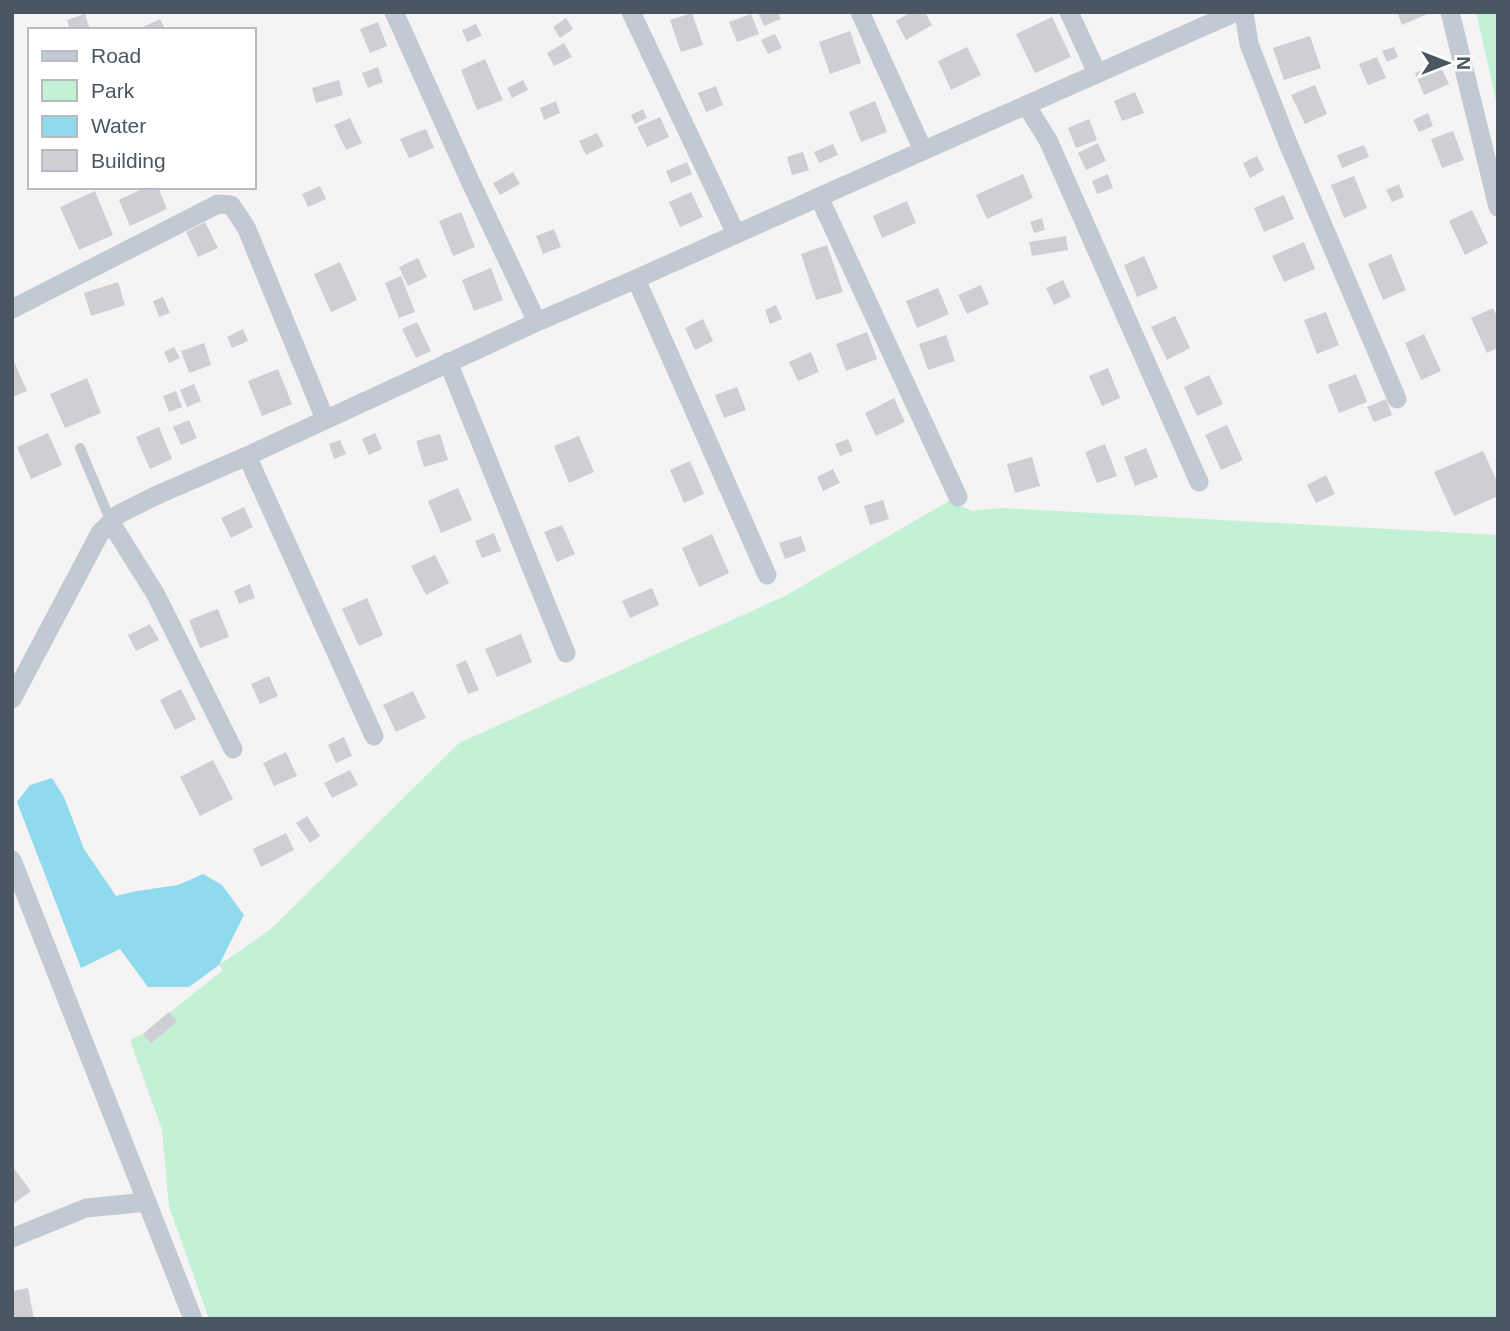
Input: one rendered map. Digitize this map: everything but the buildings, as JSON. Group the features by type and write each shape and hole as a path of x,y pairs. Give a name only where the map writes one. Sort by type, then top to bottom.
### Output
{"street":[{"path":"394,12 537,322"},
{"path":"631,12 736,234"},
{"path":"860,12 923,150"},
{"path":"1069,12 1097,73"},
{"path":"12,699 100,533 120,514 448,362 1236,12"},
{"path":"1244,12 1249,44 1287,141 1397,399"},
{"path":"1450,12 1498,207"},
{"path":"1026,104 1048,140 1199,482"},
{"path":"819,197 958,497"},
{"path":"12,309 218,204 232,205 246,227 325,419"},
{"path":"636,279 767,575"},
{"path":"448,362 566,653"},
{"path":"247,456 374,736"},
{"path":"111,523 156,594 233,749"},
{"path":"12,860 193,1319"},
{"path":"12,1238 86,1208 147,1202"}],"lane":[{"path":"80,448 111,523"}],"green space":[{"path":"1476,12 1498,12 1498,109"},
{"path":"949,501 972,511 1001,508 1498,535 1498,1319 209,1319 169,1206 162,1130 130,1040 143,1034 223,970 219,965 271,929 459,743 785,596"}],"water":[{"path":"52,778 64,797 84,849 116,896 178,885 203,874 222,885 244,915 219,965 189,987 148,987 120,949 81,968 17,802 30,785"}]}
